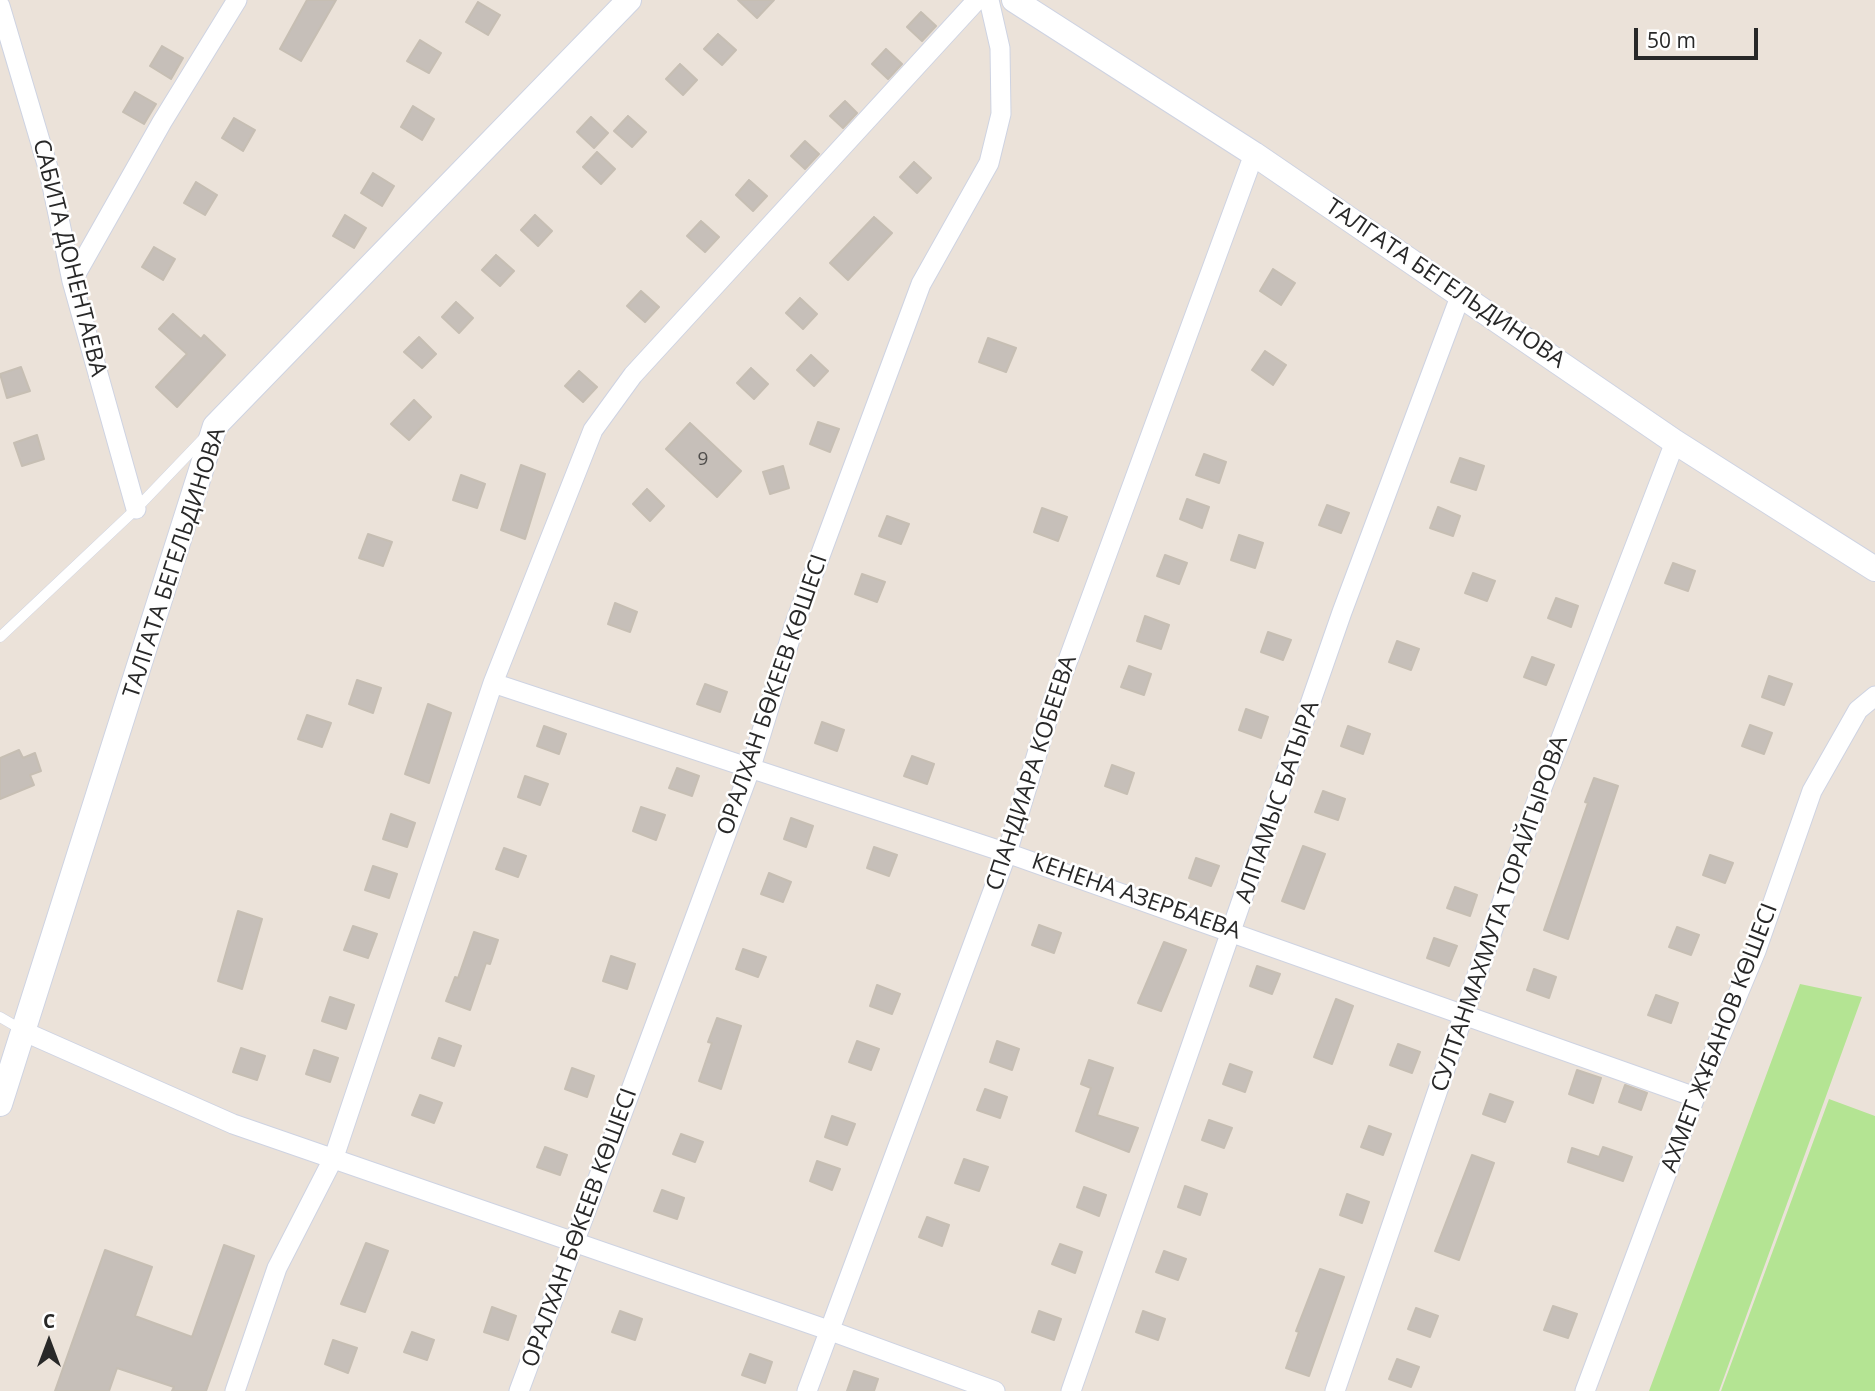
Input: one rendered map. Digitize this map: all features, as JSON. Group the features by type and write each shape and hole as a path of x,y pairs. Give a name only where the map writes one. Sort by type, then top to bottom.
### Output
{"street":[{"path":"72,281 162,122 237,0"},
{"name":"ТАЛГАТА БЕГЕЛЬДИНОВА","path":"0,1104 5,1078 25,1032 215,426 629,0"},
{"path":"235,1391 277,1268 334,1157 493,682 593,430 633,375 977,0"},
{"name":"ОРАЛХАН БӨКЕЕВ КӨШЕСІ","path":"520,1391 751,767 794,626 921,284 989,163 1001,114 1000,48 989,0"},
{"name":"ТАЛГАТА БЕГЕЛЬДИНОВА","path":"1014,0 1254,154 1675,442 1875,569"},
{"name":"САБИТА ДОНЕНТАЕВА","path":"0,6 49,171 72,281 136,509"},
{"name":"СПАНДИАРА КОБЕЕВА","path":"807,1391 1007,853 1053,701 1254,154"},
{"name":"АЛПАМЫС БАТЫРА","path":"1071,1391 1234,931 1342,612 1461,294"},
{"name":"СУЛТАНМАХМУТА ТОРАЙГЫРОВА","path":"1335,1391 1535,806 1675,442"},
{"name":"КЕНЕНА АЗЕРБАЕВА","path":"493,682 1234,931 1695,1097"},
{"name":"АХМЕТ ЖҰБАНОВ КӨШЕСІ","path":"1585,1391 1695,1097 1756,951 1812,791 1858,710 1875,696"},
{"path":"25,1032 233,1124 831,1331 995,1391"}],"lane":[{"path":"0,637 136,509 215,426"},
{"path":"0,1017 25,1032"}],"green space":[{"path":"1800,984 1862,997 1719,1391 1649,1391"},
{"path":"1829,1099 1875,1116 1875,1391 1721,1391"}],"building":[{"path":"307,0 336,0 301,61 280,49"},
{"path":"738,0 774,0 757,18"},
{"path":"478,2 500,15 488,35 466,22"},
{"path":"921,12 936,26 922,41 907,27"},
{"path":"718,34 736,50 722,65 704,49"},
{"path":"420,40 441,53 429,73 407,61"},
{"path":"162,46 183,58 171,79 150,66"},
{"path":"886,49 902,64 888,79 872,64"},
{"path":"680,64 697,80 683,95 666,79"},
{"path":"135,92 156,104 144,124 123,112"},
{"path":"845,101 857,113 843,128 830,116"},
{"path":"413,106 434,119 422,140 401,127"},
{"path":"628,116 646,132 632,147 614,131"},
{"path":"591,117 608,133 594,148 577,132"},
{"path":"234,118 255,130 243,151 222,138"},
{"path":"805,141 819,154 805,169 791,156"},
{"path":"597,152 615,169 601,184 583,167"},
{"path":"914,162 931,178 917,193 900,177"},
{"path":"373,173 394,186 382,206 361,193"},
{"path":"749,180 767,196 753,211 736,195"},
{"path":"196,182 217,195 205,215 184,203"},
{"path":"345,215 366,228 354,248 333,236"},
{"path":"535,215 552,231 538,246 521,230"},
{"path":"874,217 892,233 848,280 830,263"},
{"path":"701,221 719,237 705,252 687,236"},
{"path":"154,247 175,259 163,280 142,267"},
{"path":"496,255 514,271 500,286 482,270"},
{"path":"1273,269 1295,283 1281,305 1260,291"},
{"path":"641,291 659,307 645,322 627,306"},
{"path":"800,298 817,314 803,329 786,313"},
{"path":"456,302 473,318 459,333 442,317"},
{"path":"173,314 201,339 204,335 225,355 177,407 156,387 187,354 159,329"},
{"path":"419,337 436,354 422,368 404,352"},
{"path":"988,338 1016,348 1006,372 979,362"},
{"path":"1265,351 1286,365 1273,385 1252,370"},
{"path":"811,355 828,371 814,386 797,370"},
{"path":"21,367 30,391 7,398 0,374"},
{"path":"751,368 768,384 754,399 737,383"},
{"path":"579,371 597,387 583,402 565,386"},
{"path":"414,400 431,417 409,440 391,424"},
{"path":"818,422 839,429 830,452 810,444"},
{"path":"690,423 741,471 717,497 666,449"},
{"path":"37,435 44,459 22,466 14,443"},
{"path":"1204,454 1226,462 1219,483 1196,475"},
{"path":"1460,458 1484,466 1476,490 1451,482"},
{"path":"521,465 545,474 525,539 501,530"},
{"path":"783,466 789,488 770,494 763,472"},
{"path":"461,475 485,484 477,508 453,500"},
{"path":"647,489 664,506 650,521 633,504"},
{"path":"1187,499 1209,507 1202,528 1180,519"},
{"path":"1327,505 1349,513 1341,533 1319,525"},
{"path":"1438,507 1460,516 1453,536 1430,528"},
{"path":"1042,508 1067,517 1058,541 1034,532"},
{"path":"887,516 909,524 901,544 879,536"},
{"path":"368,534 392,542 383,566 359,558"},
{"path":"1239,535 1263,543 1255,568 1231,560"},
{"path":"1165,555 1187,563 1179,584 1157,576"},
{"path":"1673,563 1695,571 1688,591 1665,583"},
{"path":"1473,573 1495,581 1487,601 1465,593"},
{"path":"862,574 885,582 877,602 855,594"},
{"path":"1556,598 1578,606 1571,627 1548,618"},
{"path":"615,603 637,612 630,632 608,624"},
{"path":"1145,616 1169,625 1161,649 1137,641"},
{"path":"1268,632 1291,640 1283,660 1261,652"},
{"path":"1397,641 1419,649 1411,670 1389,662"},
{"path":"1532,657 1554,665 1546,685 1524,677"},
{"path":"1129,666 1151,674 1144,695 1121,687"},
{"path":"1769,676 1792,684 1784,705 1762,697"},
{"path":"357,680 381,688 373,713 349,704"},
{"path":"705,684 727,692 720,712 697,704"},
{"path":"428,704 451,713 429,783 405,774"},
{"path":"1246,709 1268,717 1261,738 1239,730"},
{"path":"307,715 331,723 322,747 298,739"},
{"path":"822,722 844,730 837,751 815,743"},
{"path":"1750,725 1772,733 1764,754 1742,746"},
{"path":"544,726 566,734 559,754 537,746"},
{"path":"1348,726 1370,734 1363,754 1341,746"},
{"path":"19,750 23,758 35,753 41,771 30,775 34,785 0,799 0,758"},
{"path":"912,756 934,764 927,784 904,776"},
{"path":"1112,765 1134,773 1127,794 1105,786"},
{"path":"677,768 699,776 692,796 669,788"},
{"path":"525,776 548,784 540,805 518,797"},
{"path":"1594,778 1618,786 1568,939 1544,930 1588,803 1585,802"},
{"path":"1323,791 1345,799 1338,820 1315,812"},
{"path":"641,807 665,815 656,840 633,831"},
{"path":"391,814 415,823 407,847 383,839"},
{"path":"791,818 813,826 806,847 784,839"},
{"path":"1303,846 1325,854 1304,909 1282,901"},
{"path":"874,847 897,855 889,876 867,868"},
{"path":"504,848 526,856 518,877 496,869"},
{"path":"1710,855 1733,863 1725,883 1703,875"},
{"path":"1196,858 1219,866 1211,886 1189,878"},
{"path":"373,866 397,874 389,898 365,890"},
{"path":"769,873 791,882 783,902 761,894"},
{"path":"1455,887 1477,895 1470,916 1447,908"},
{"path":"238,911 262,919 242,989 218,981"},
{"path":"1039,925 1061,933 1054,953 1032,945"},
{"path":"353,926 377,934 368,958 344,950"},
{"path":"1677,927 1699,935 1691,955 1669,947"},
{"path":"474,932 498,940 490,964 486,963 470,1010 446,1001 455,977 458,978"},
{"path":"1434,938 1457,946 1449,966 1427,958"},
{"path":"1164,942 1186,950 1161,1011 1138,1003"},
{"path":"743,949 766,957 758,977 736,969"},
{"path":"611,956 635,964 627,989 603,981"},
{"path":"1257,966 1280,974 1272,994 1250,986"},
{"path":"1534,969 1556,977 1549,998 1527,990"},
{"path":"877,985 900,994 892,1014 870,1006"},
{"path":"1656,995 1678,1003 1671,1023 1648,1015"},
{"path":"330,997 354,1005 346,1029 322,1021"},
{"path":"1336,999 1353,1006 1332,1064 1314,1057"},
{"path":"717,1018 741,1026 721,1089 699,1081"},
{"path":"439,1038 461,1046 454,1066 432,1058"},
{"path":"857,1041 879,1049 871,1070 849,1062"},
{"path":"997,1041 1019,1049 1012,1070 990,1062"},
{"path":"1398,1044 1420,1052 1412,1073 1390,1065"},
{"path":"241,1048 265,1056 257,1080 233,1072"},
{"path":"314,1050 338,1058 330,1082 306,1074"},
{"path":"1089,1060 1113,1068 1097,1115 1138,1128 1129,1152 1076,1131 1091,1088 1081,1084"},
{"path":"1230,1064 1252,1072 1245,1092 1223,1084"},
{"path":"572,1068 594,1076 587,1097 565,1089"},
{"path":"1577,1070 1601,1078 1593,1103 1569,1094"},
{"path":"1625,1085 1647,1093 1641,1110 1619,1102"},
{"path":"985,1089 1007,1097 1000,1118 977,1110"},
{"path":"1490,1094 1513,1102 1505,1122 1483,1114"},
{"path":"420,1095 442,1103 434,1123 412,1115"},
{"path":"832,1116 855,1124 847,1145 825,1137"},
{"path":"1209,1120 1232,1128 1224,1148 1202,1140"},
{"path":"1369,1126 1391,1134 1383,1155 1361,1147"},
{"path":"681,1134 703,1142 695,1162 673,1154"},
{"path":"545,1147 567,1155 560,1175 537,1167"},
{"path":"1603,1147 1632,1157 1623,1181 1568,1162 1572,1148 1599,1157"},
{"path":"1472,1155 1494,1163 1459,1260 1435,1251"},
{"path":"964,1159 988,1167 979,1191 955,1183"},
{"path":"817,1161 840,1169 832,1190 810,1181"},
{"path":"1185,1186 1207,1194 1200,1215 1178,1207"},
{"path":"1084,1187 1106,1195 1099,1216 1077,1207"},
{"path":"662,1190 684,1198 677,1219 654,1211"},
{"path":"1347,1194 1369,1202 1362,1223 1340,1215"},
{"path":"927,1217 949,1225 942,1246 919,1237"},
{"path":"366,1243 388,1251 365,1312 341,1304"},
{"path":"1060,1244 1082,1252 1075,1273 1052,1264"},
{"path":"224,1245 254,1256 206,1391 172,1391 174,1387 117,1368 109,1391 55,1391 105,1250 152,1267 135,1316 192,1337"},
{"path":"1164,1251 1186,1259 1178,1280 1156,1272"},
{"path":"1320,1269 1344,1277 1309,1376 1286,1368 1299,1332 1296,1331"},
{"path":"1553,1306 1577,1314 1568,1338 1544,1330"},
{"path":"492,1307 516,1316 508,1340 484,1332"},
{"path":"1416,1308 1438,1316 1430,1337 1408,1329"},
{"path":"620,1311 642,1319 635,1340 612,1332"},
{"path":"1039,1311 1061,1319 1054,1340 1032,1332"},
{"path":"1143,1311 1165,1319 1158,1340 1136,1332"},
{"path":"412,1332 434,1340 427,1360 404,1352"},
{"path":"333,1340 357,1348 348,1373 325,1364"},
{"path":"750,1354 772,1362 765,1383 742,1375"},
{"path":"1397,1359 1419,1367 1411,1387 1389,1379"},
{"path":"854,1371 878,1379 874,1391 847,1391"}]}
